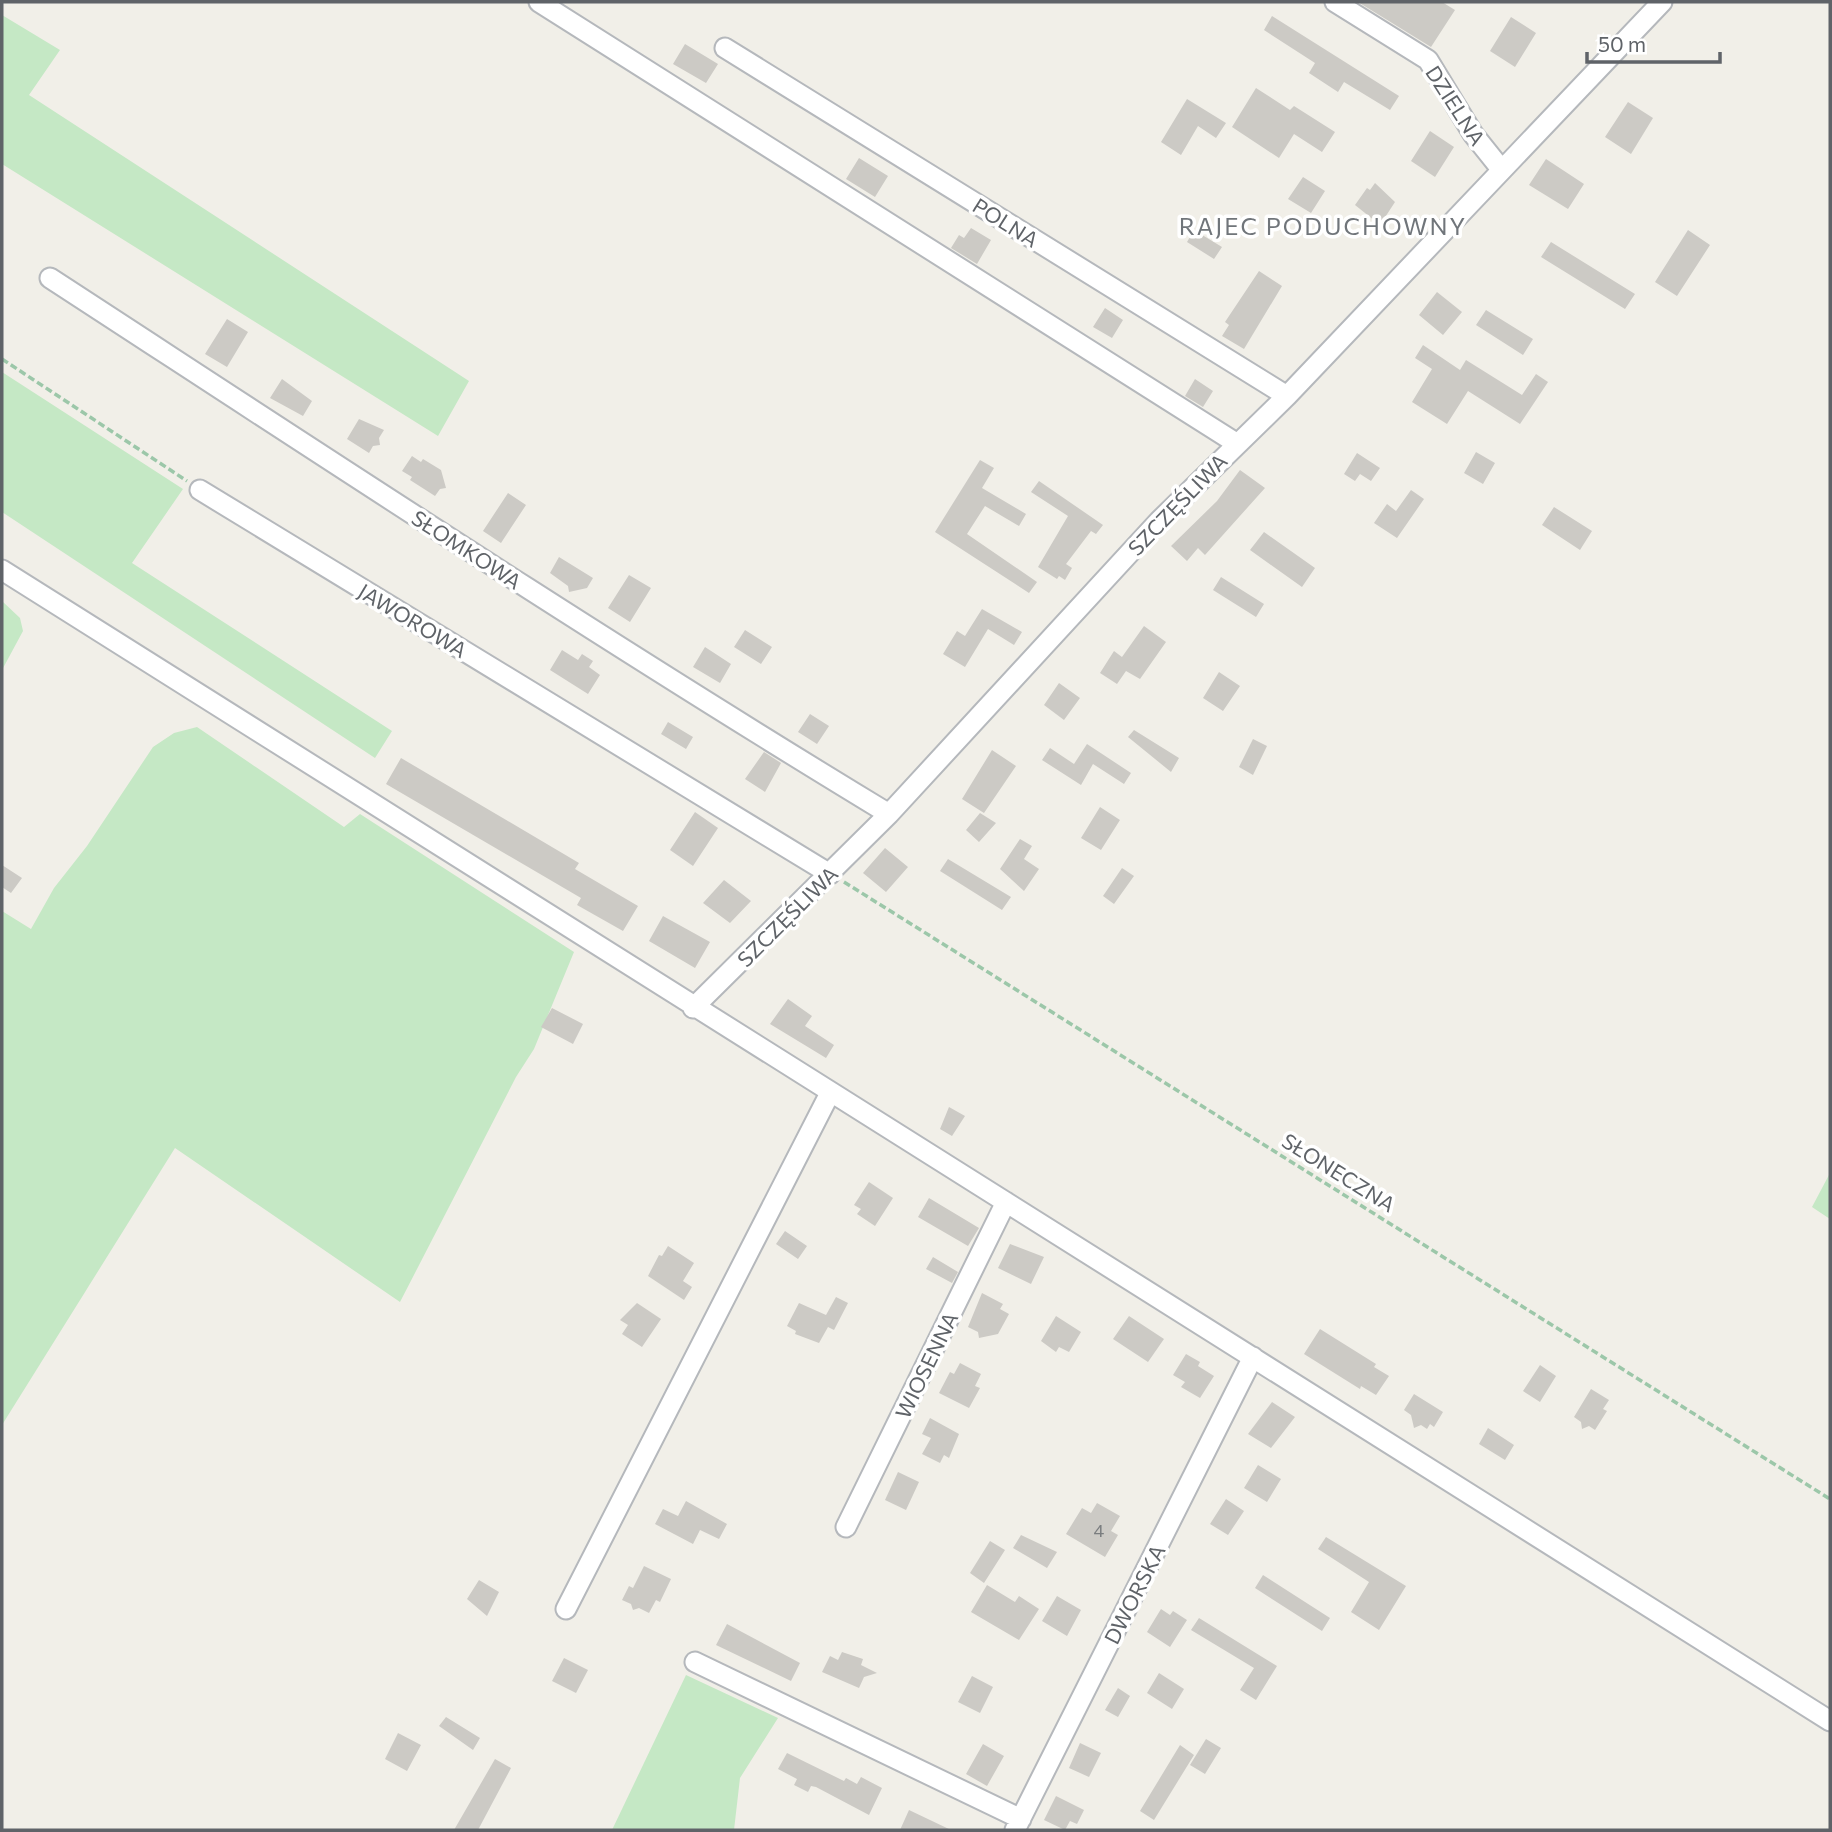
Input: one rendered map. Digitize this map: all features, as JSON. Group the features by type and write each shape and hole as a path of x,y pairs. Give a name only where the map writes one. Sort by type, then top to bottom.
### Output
{"street":[{"path":"539,2 1236,443"},
{"name":"DZIELNA","path":"1335,2 1428,60 1474,134 1501,169"},
{"name":"SZCZĘŚLIWA","path":"693,1008 889,814 1159,521 1287,396 1662,2"},
{"name":"POLNA","path":"725,48 1287,396"},
{"name":"SŁOMKOWA","path":"50,278 484,560 889,814"},
{"name":"JAWOROWA","path":"200,489 830,874"},
{"path":"2,570 693,1008 1830,1721"},
{"path":"566,1609 831,1093"},
{"name":"WIOSENNA","path":"846,1527 1006,1202"},
{"name":"DWORSKA","path":"1018,1825 1253,1357"},
{"path":"695,1662 1018,1825"}],"path":[{"path":"2,359 200,489"},
{"name":"SŁONECZNA","path":"830,874 1830,1499"}],"green space":[{"path":"2,15 60,50 29,95 469,381 438,436 2,164"},
{"path":"2,372 183,489 132,563 392,731 375,758 2,512"},
{"path":"2,601 20,618 23,631 2,670"},
{"path":"197,727 344,827 360,814 574,952 534,1049 516,1077 400,1302 175,1148 2,1425 2,911 31,929 54,888 87,846 153,747 174,733"},
{"path":"1830,1173 1830,1219 1812,1207"},
{"path":"686,1675 778,1718 740,1778 734,1830 612,1830"}],"building":[{"path":"1358,2 1442,2 1455,10 1431,47"},
{"path":"1272,16 1399,96 1390,110 1344,82 1338,92 1309,73 1315,63 1264,30"},
{"path":"1511,17 1536,33 1515,67 1490,51"},
{"path":"685,44 718,64 706,83 673,64"},
{"path":"1256,88 1290,110 1294,106 1335,132 1322,152 1294,134 1279,158 1232,127"},
{"path":"1187,99 1226,123 1216,138 1198,126 1181,155 1161,142"},
{"path":"1628,102 1653,118 1631,154 1605,137"},
{"path":"1430,131 1454,147 1435,177 1411,161"},
{"path":"859,158 888,176 875,197 846,179"},
{"path":"1546,159 1584,184 1568,209 1529,185"},
{"path":"1303,177 1325,191 1311,213 1288,199"},
{"path":"1375,183 1395,202 1380,225 1355,205 1367,188 1370,190"},
{"path":"971,228 991,240 977,264 951,248 959,235 964,238"},
{"path":"1194,230 1222,247 1214,259 1187,242"},
{"path":"1688,230 1710,245 1677,296 1655,282"},
{"path":"1551,242 1635,294 1625,309 1541,257"},
{"path":"1259,271 1282,286 1244,349 1222,336 1229,325 1225,322"},
{"path":"1437,292 1462,312 1443,335 1419,315"},
{"path":"1105,308 1123,320 1112,338 1093,327"},
{"path":"1486,310 1533,339 1523,355 1476,325"},
{"path":"227,319 248,332 227,367 205,354"},
{"path":"1423,345 1460,370 1466,360 1522,395 1536,374 1548,382 1520,424 1468,391 1447,424 1412,402 1432,369 1415,358"},
{"path":"282,379 312,401 303,416 270,398"},
{"path":"1195,379 1213,391 1203,407 1185,396"},
{"path":"359,419 384,430 379,438 380,445 373,446 369,453 347,439"},
{"path":"1476,452 1495,463 1483,484 1464,473"},
{"path":"1357,453 1380,468 1371,481 1360,474 1355,481 1344,474"},
{"path":"412,456 441,470 446,488 440,489 435,496 410,480 412,477 402,471"},
{"path":"980,460 994,468 982,488 1026,514 1019,526 985,506 967,534 1037,582 1029,593 935,532"},
{"path":"1240,470 1265,488 1205,555 1198,548 1187,561 1171,546 1217,501"},
{"path":"1039,481 1103,525 1096,534 1091,531 1066,564 1072,568 1065,580 1059,576 1057,579 1038,567 1068,516 1031,492"},
{"path":"1411,490 1424,499 1397,538 1374,523 1387,504 1396,511"},
{"path":"508,493 526,505 501,543 483,531"},
{"path":"1554,507 1592,531 1580,550 1542,525"},
{"path":"1264,532 1315,568 1302,587 1250,550"},
{"path":"559,557 593,578 587,588 569,592 568,586 550,573"},
{"path":"629,575 651,588 630,622 608,608"},
{"path":"1221,577 1264,604 1256,617 1213,590"},
{"path":"982,609 1022,632 1014,645 988,629 965,667 943,654 957,631 965,636"},
{"path":"1144,626 1166,642 1140,679 1126,671 1117,684 1100,673 1114,651 1122,657"},
{"path":"745,630 772,647 761,664 734,647"},
{"path":"705,647 731,664 720,683 693,667"},
{"path":"562,650 578,660 582,654 593,661 589,667 600,675 588,694 550,670"},
{"path":"1219,672 1240,686 1223,711 1203,698"},
{"path":"1059,683 1080,698 1064,720 1044,705"},
{"path":"810,714 829,726 817,744 798,732"},
{"path":"668,722 693,737 686,749 661,734"},
{"path":"1134,730 1179,758 1171,772 1128,737"},
{"path":"1253,739 1267,746 1253,775 1239,767"},
{"path":"1087,744 1131,773 1124,784 1093,764 1081,785 1042,760 1050,748 1074,764"},
{"path":"992,750 1016,766 984,813 962,799"},
{"path":"764,752 781,763 765,792 745,779"},
{"path":"401,758 579,863 575,869 638,906 623,931 577,905 581,898 386,784"},
{"path":"1100,807 1120,820 1101,850 1081,838"},
{"path":"695,812 718,828 693,866 670,850"},
{"path":"980,813 996,823 979,842 966,830"},
{"path":"1020,839 1032,846 1024,859 1039,869 1024,891 1000,869"},
{"path":"885,848 908,867 886,892 863,873"},
{"path":"948,859 1011,897 1002,910 940,871"},
{"path":"2,865 22,878 11,893 2,887"},
{"path":"1122,868 1134,876 1114,904 1103,896"},
{"path":"724,880 751,901 730,923 703,903"},
{"path":"663,916 710,942 695,968 649,941"},
{"path":"788,999 812,1016 805,1026 834,1045 826,1058 770,1024"},
{"path":"552,1008 583,1024 573,1044 541,1027"},
{"path":"949,1107 965,1116 952,1136 940,1129"},
{"path":"869,1182 893,1198 875,1226 857,1214 861,1209 854,1205"},
{"path":"929,1198 979,1228 968,1246 918,1217"},
{"path":"785,1231 807,1246 798,1259 776,1244"},
{"path":"1010,1244 1044,1257 1031,1284 998,1268"},
{"path":"668,1246 694,1263 683,1281 692,1287 684,1300 648,1276 659,1255 662,1256"},
{"path":"933,1257 958,1272 952,1283 926,1269"},
{"path":"982,1293 1003,1304 1000,1309 1009,1314 998,1334 979,1338 978,1332 968,1327"},
{"path":"836,1297 848,1303 834,1330 828,1327 819,1343 795,1334 796,1331 787,1326 799,1303 826,1315"},
{"path":"637,1303 661,1319 642,1347 622,1334 628,1325 620,1320"},
{"path":"1056,1316 1081,1332 1069,1352 1059,1347 1056,1352 1041,1341"},
{"path":"1129,1316 1164,1339 1148,1362 1113,1339"},
{"path":"1320,1329 1376,1364 1374,1367 1389,1376 1376,1395 1361,1386 1360,1389 1304,1354"},
{"path":"1186,1354 1200,1362 1198,1366 1214,1376 1200,1398 1181,1387 1185,1382 1173,1375"},
{"path":"960,1363 981,1374 975,1386 980,1388 969,1408 939,1393 950,1372 954,1374"},
{"path":"1540,1365 1556,1376 1540,1402 1523,1391"},
{"path":"1591,1389 1609,1400 1603,1409 1607,1411 1595,1430 1589,1426 1582,1429 1581,1422 1574,1417"},
{"path":"1414,1394 1443,1412 1434,1427 1430,1424 1427,1429 1421,1425 1414,1428 1411,1415 1404,1410"},
{"path":"1272,1402 1295,1417 1271,1448 1248,1434"},
{"path":"930,1418 959,1434 949,1458 944,1455 940,1463 922,1454 931,1438 922,1434"},
{"path":"1488,1428 1514,1445 1505,1460 1479,1444"},
{"path":"1258,1465 1281,1479 1267,1502 1244,1488"},
{"path":"898,1472 919,1482 906,1510 885,1500"},
{"path":"1226,1499 1244,1511 1228,1535 1210,1524"},
{"path":"686,1501 727,1524 719,1539 700,1530 693,1544 655,1524 663,1509 678,1516"},
{"path":"1097,1503 1120,1516 1111,1531 1118,1535 1105,1557 1066,1534 1082,1508 1091,1513"},
{"path":"1021,1535 1057,1552 1047,1568 1013,1548"},
{"path":"1326,1537 1406,1586 1379,1630 1351,1612 1369,1582 1318,1549"},
{"path":"990,1541 1005,1550 984,1583 970,1573"},
{"path":"644,1566 671,1579 660,1602 656,1600 649,1613 639,1608 633,1610 631,1604 622,1600 629,1586 633,1588"},
{"path":"1263,1575 1330,1618 1322,1631 1255,1588"},
{"path":"479,1580 499,1592 487,1616 467,1599"},
{"path":"987,1585 1015,1602 1019,1596 1039,1609 1019,1640 971,1612"},
{"path":"1057,1596 1081,1610 1067,1636 1042,1621"},
{"path":"1161,1609 1170,1615 1173,1611 1187,1620 1170,1647 1147,1632"},
{"path":"1199,1618 1277,1666 1256,1700 1240,1690 1254,1668 1191,1630"},
{"path":"727,1624 800,1663 791,1681 716,1645"},
{"path":"842,1652 863,1659 861,1665 877,1673 864,1677 859,1688 822,1672 830,1656 838,1660"},
{"path":"564,1658 588,1670 576,1693 552,1681"},
{"path":"1159,1673 1184,1689 1172,1709 1147,1693"},
{"path":"972,1676 993,1687 980,1713 958,1702"},
{"path":"1118,1688 1130,1696 1118,1717 1105,1710"},
{"path":"446,1717 480,1738 473,1750 439,1726"},
{"path":"398,1733 421,1745 407,1771 385,1759"},
{"path":"1206,1739 1221,1748 1205,1774 1190,1765"},
{"path":"1080,1743 1101,1753 1089,1777 1069,1768"},
{"path":"983,1744 1004,1756 987,1786 966,1774"},
{"path":"1180,1745 1194,1755 1154,1820 1140,1811"},
{"path":"787,1753 844,1781 846,1778 857,1784 861,1777 882,1788 869,1815 816,1787 811,1786 808,1792 794,1785 797,1779 778,1769"},
{"path":"495,1759 511,1768 478,1830 454,1830"},
{"path":"1056,1796 1084,1810 1077,1824 1070,1821 1065,1830 1044,1820"},
{"path":"909,1810 951,1830 900,1830"}],"district":[{"name":"RAJEC PODUCHOWNY","path":"1323,225"}]}
